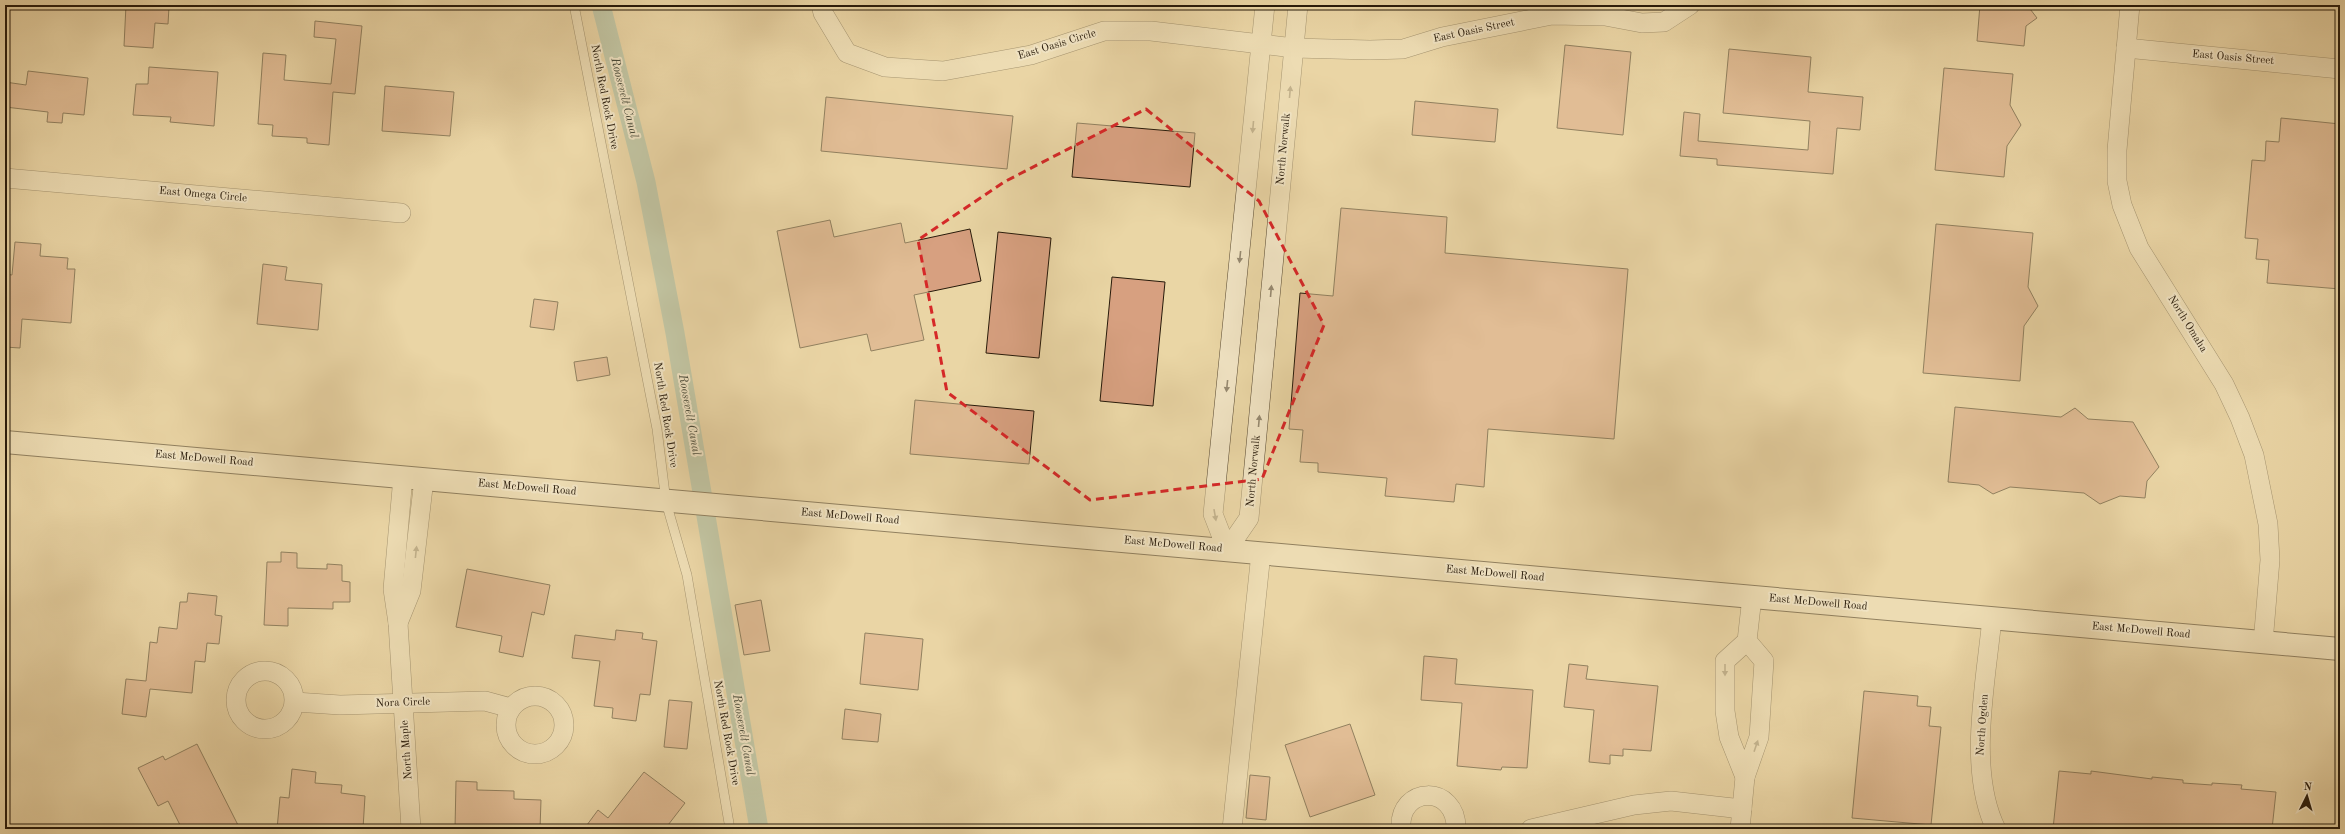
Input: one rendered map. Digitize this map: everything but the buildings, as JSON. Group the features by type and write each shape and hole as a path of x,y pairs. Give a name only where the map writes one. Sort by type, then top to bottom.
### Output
{"main road":[{"name":"East McDowell Road","path":"5,442 2340,649"}],"street":[{"name":"East Oasis Circle","path":"821,5 823,13 847,53 885,68 943,71 1031,55 1104,31 1151,31 1278,46"},
{"name":"North Norwalk","path":"1227,550 1249,518 1278,46 1265,5"},
{"name":"North Norwalk","path":"1227,550 1214,514 1278,46 1298,5"},
{"name":"East Oasis Street","path":"1278,46 1350,51 1403,49 1442,37 1552,16 1604,16 1642,23 1664,22 1690,5"},
{"name":"North Omaha","path":"2130,5 2117,150 2117,181 2122,205 2139,248 2224,384 2240,418 2254,455 2268,524 2270,560 2263,643"},
{"name":"East Oasis Street","path":"2126,48 2340,69"},
{"name":"East Omega Circle","path":"5,178 401,213"},
{"name":"North Maple","path":"411,829 398,623 392,589 413,478"},
{"path":"1232,829 1261,553"},
{"path":"1745,778 1729,737 1725,711 1725,661 1747,641 1752,597"},
{"name":"North Ogden","path":"1992,618 1982,727 1980,774 1989,815 1996,829"},
{"path":"1740,829 1745,778 1759,737 1764,662 1747,641"},
{"name":"Nora Circle","path":"295,702 340,705 404,702 485,701 511,708"},
{"path":"1401,829 1400,820 1408,804 1424,796 1433,796 1441,798 1454,811 1456,829"},
{"path":"1531,829 1634,805 1671,801 1742,809"}],"lane":[{"name":"North Red Rock Drive","path":"574,5 671,502 687,575 730,829"}],"highlighted area":[{"path":"1146,109 1259,201 1324,325 1262,479 1090,500 947,392 918,240 1004,182"}],"waterway":[{"name":"Roosevelt Canal","path":"601,5 646,182 675,333 759,829"}]}
